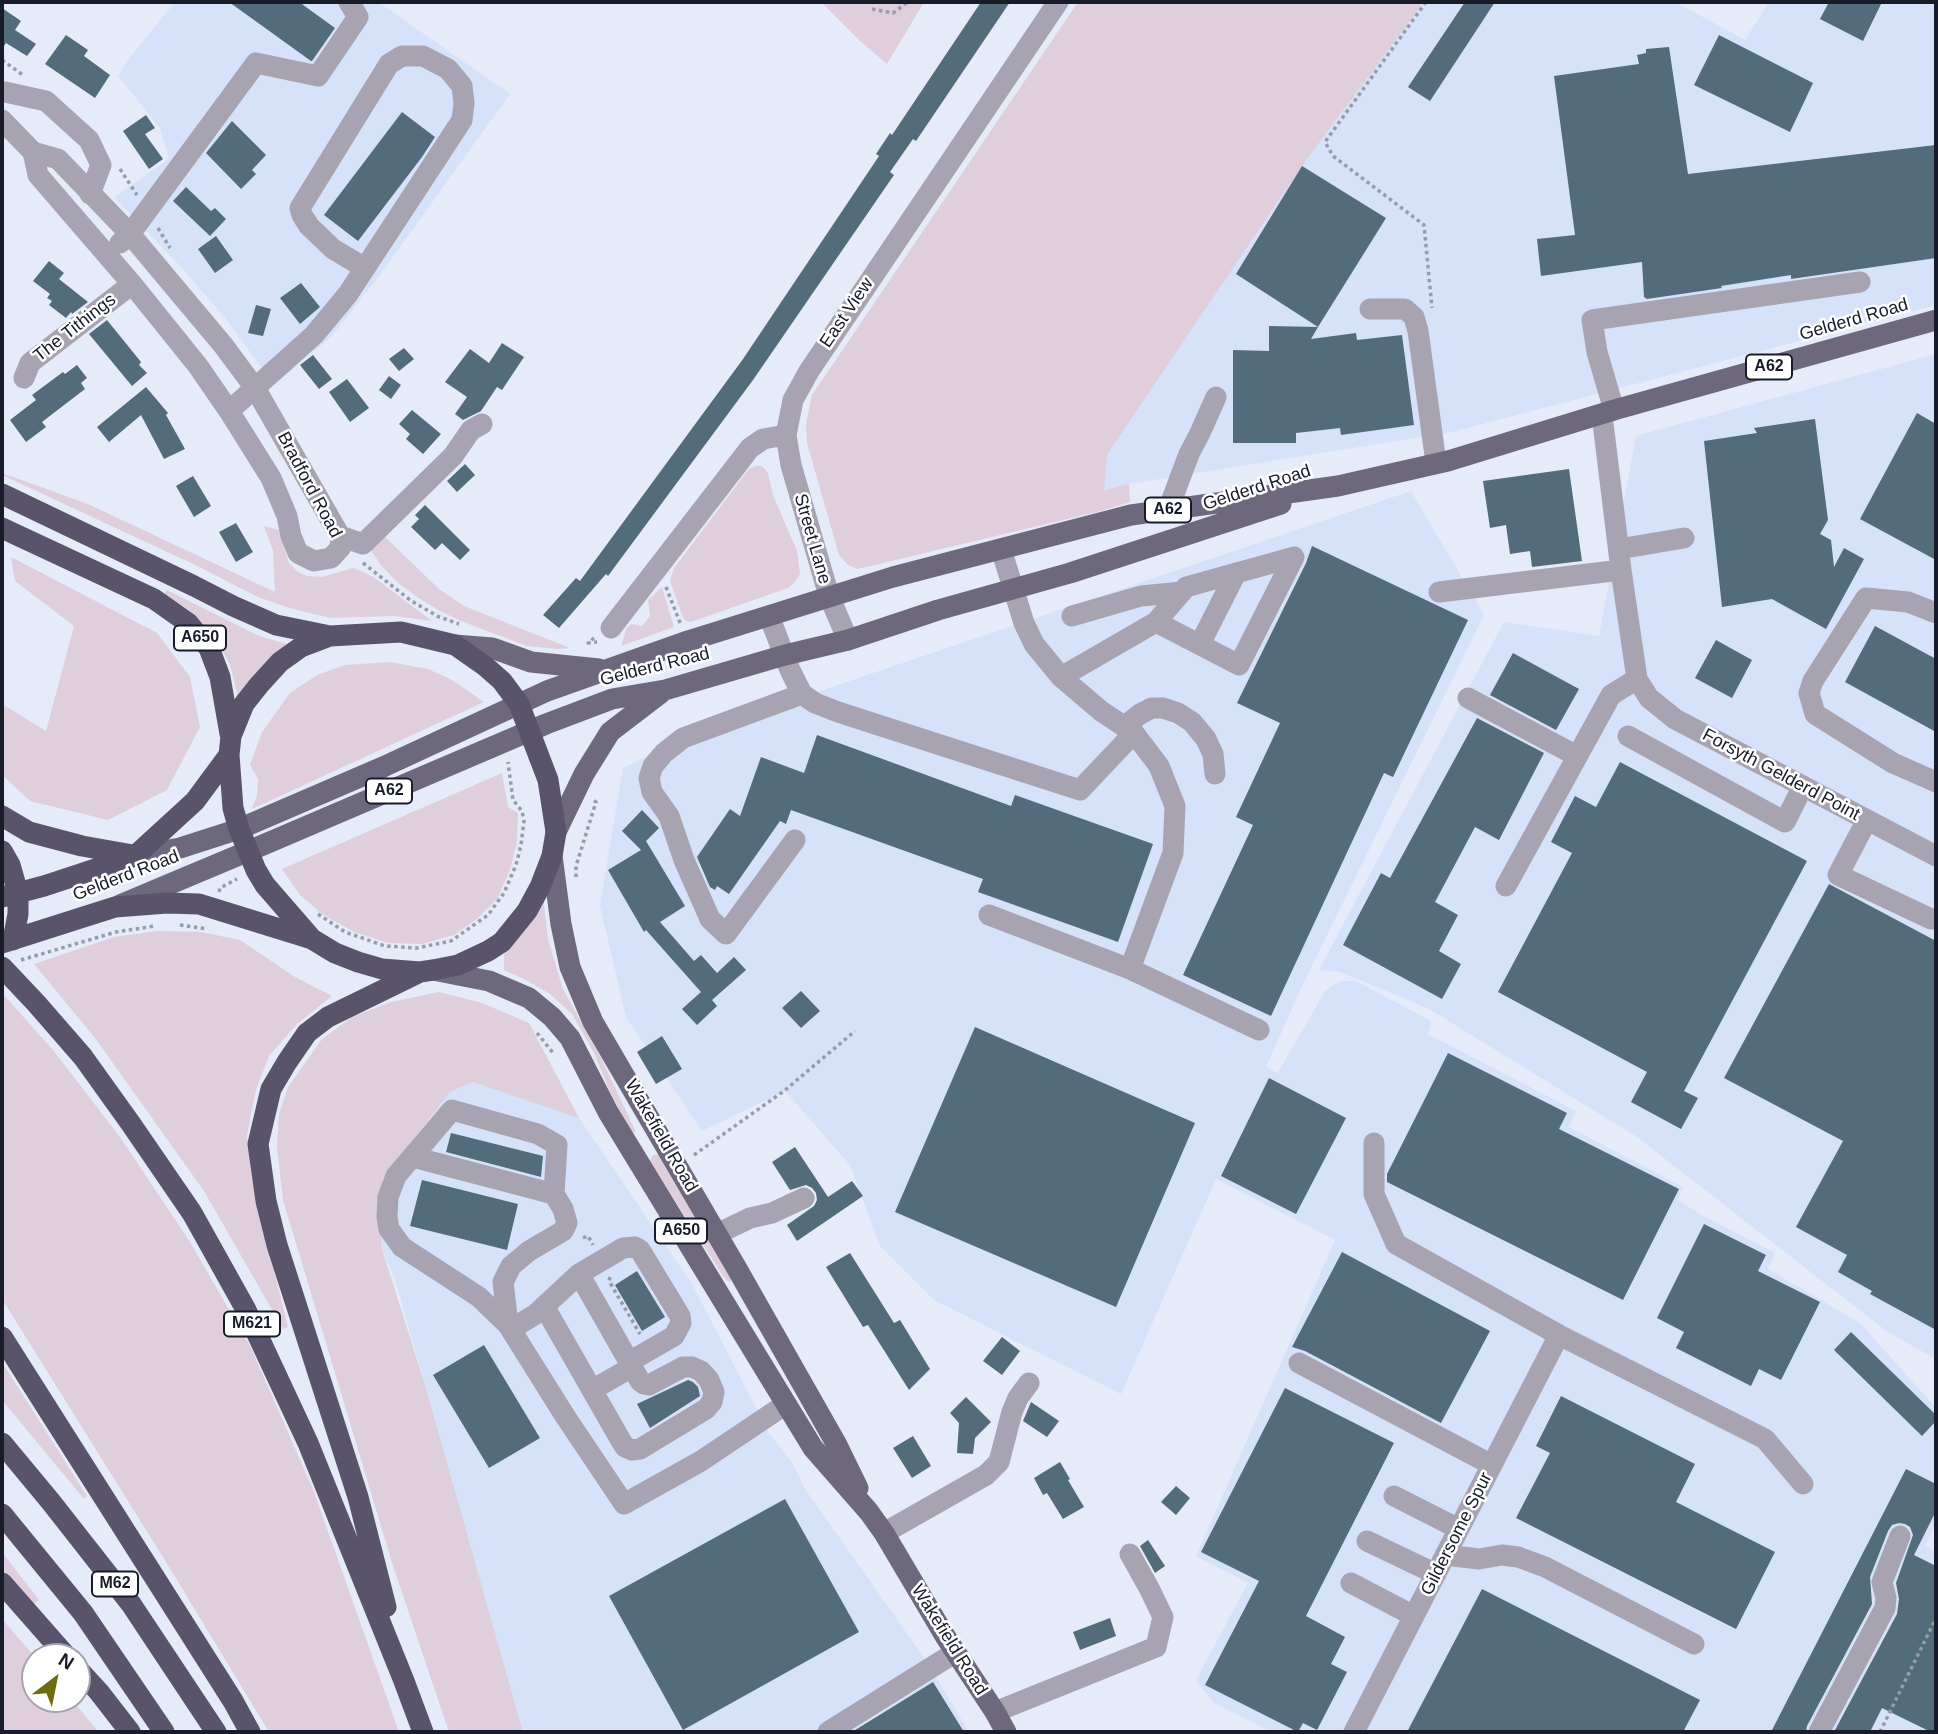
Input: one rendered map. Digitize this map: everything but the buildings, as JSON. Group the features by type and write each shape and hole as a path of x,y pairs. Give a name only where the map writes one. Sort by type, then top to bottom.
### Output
{"highway":[{"name":"A650","path":"2,494 233,607 276,625 330,636"},
{"name":"A650","path":"2,528 154,599 188,623 209,648 220,677 230,745"},
{"path":"115,907 167,903 199,904 312,939 334,953 382,969 427,971 458,965 502,942 527,911 552,856 556,832 548,780 519,704 502,681 455,645 401,632 330,636 301,647 281,662 244,704 230,745 231,792 239,829 265,885 312,939"},
{"name":"Gelderd Road","path":"10,895 135,856 195,801 230,745"},
{"path":"2,816 29,831 82,846 135,856"},
{"path":"2,851 10,865 10,895 18,914 8,942"},
{"name":"Gelderd Road","path":"8,942 115,907"},
{"name":"M621","path":"2,967 83,1057 192,1213 245,1308 308,1443 423,1732"},
{"name":"M621","path":"404,1681 358,1497 277,1245 266,1200 258,1144 271,1089 307,1033 328,1017 427,971"},
{"path":"2,1336 250,1732"},
{"name":"M62","path":"2,1443 131,1604 216,1732"},
{"name":"M62","path":"2,1514 83,1613 164,1732"},
{"path":"2,1583 56,1643"},
{"path":"91,1683 130,1732"}],"main road":[{"name":"Gelderd Road","path":"115,907 530,731 612,699 666,690 785,655 848,640 938,610 1070,573 1338,486 1436,463 1936,320"},
{"name":"Gelderd Road","path":"135,856 180,848 239,829 383,767 547,691 829,596 1132,515 1338,486"},
{"path":"455,645 492,648 531,662 608,670"},
{"path":"556,832 584,774 610,732 666,690"},
{"name":"Wakefield Road","path":"552,856 570,967 593,1022 807,1391 869,1512"},
{"name":"Wakefield Road","path":"427,971 489,981 529,998 552,1017 570,1038 608,1112 813,1448 884,1533 1006,1732"},
{"path":"786,1404 807,1391"}],"street":[{"path":"108,253 130,234 256,63 318,76 358,17 349,2"},
{"name":"East View","path":"786,435 793,400 809,370 1058,2"},
{"path":"229,411 314,335 348,294 462,120 462,86 448,69 423,56 402,56 389,64 300,208 309,226 333,248 365,268"},
{"path":"2,92 46,101 89,140 101,164 90,194"},
{"path":"2,120 33,152"},
{"name":"Bradford Road","path":"33,152 58,159 90,194 130,234 223,345 255,388 341,542 331,558 313,561 298,553 287,516 271,478 229,411 198,366 108,253 38,175 33,152"},
{"name":"Forsyth Gelderd Point","path":"1860,282 1592,320 1608,413 1620,559 1637,678 1649,698 1675,719 1936,856"},
{"name":"The Tithings","path":"24,378 30,363 132,284"},
{"path":"1370,309 1405,309 1414,317 1436,463"},
{"path":"1168,510 1188,454 1216,397"},
{"path":"341,542 363,544 453,456 471,430 482,424"},
{"path":"611,628 632,608 658,567 750,448 763,439 786,435"},
{"name":"Street Lane","path":"786,435 791,465 829,596 848,640"},
{"path":"1439,593 1620,559 1684,538"},
{"path":"1001,549 1024,623 1034,644 1061,677 1101,711 1129,730 1159,766 1175,806 1173,853 1130,968"},
{"path":"1061,677 1156,622 1185,587 1294,557 1238,664 1156,622"},
{"path":"1200,645 1236,573"},
{"path":"1072,616 1141,596 1182,592"},
{"path":"1936,613 1908,602 1866,598 1813,681 1809,693 1815,713 1893,763 1936,782"},
{"path":"769,616 802,694 815,703 838,712 1080,790 1129,730 1152,708 1163,708 1192,722 1206,738 1213,754 1215,774"},
{"path":"1506,886 1611,695 1637,678"},
{"path":"795,840 726,934 710,919 684,860 669,816 652,792 649,778 653,766 664,752 682,738 802,694"},
{"path":"1468,698 1577,756"},
{"path":"1628,736 1785,822 1803,786"},
{"path":"1867,820 1838,875 1931,919"},
{"path":"989,915 1130,968 1259,1030"},
{"path":"509,1327 503,1282 511,1266 529,1251 563,1231 567,1223 564,1209 554,1194 558,1146 538,1134 452,1110 396,1176 388,1197 389,1229 402,1247 479,1297 509,1327 624,1504 701,1461 786,1404"},
{"path":"1374,1143 1374,1194 1396,1244 1559,1335 1765,1438 1803,1484"},
{"path":"413,1157 554,1194"},
{"path":"717,1234 750,1218 772,1213 804,1198"},
{"path":"509,1327 536,1314 579,1275 623,1248 635,1247 640,1250 680,1316 681,1323 674,1336 592,1390"},
{"path":"544,1307 625,1447 640,1449 706,1409 712,1402 714,1392 709,1380 701,1371 692,1367 683,1367 649,1385 640,1381 579,1275"},
{"name":"Gildersome Spur","path":"1354,1732 1559,1335"},
{"path":"1299,1363 1492,1465"},
{"path":"884,1533 986,1475 999,1462 1012,1412 1029,1383"},
{"path":"1394,1496 1459,1529"},
{"path":"1819,1732 1885,1608 1886,1598 1882,1582 1900,1536"},
{"path":"1367,1541 1440,1565 1503,1555 1518,1557 1545,1567 1694,1644"},
{"path":"995,1712 1156,1647 1163,1617 1130,1554"},
{"path":"1351,1583 1414,1616"},
{"path":"828,1732 956,1652"}],"path":[{"path":"872,9 893,13 908,2"},
{"path":"1426,2 1325,142 1333,156 1424,225 1433,316"},
{"path":"341,542 410,600 437,616 461,624"},
{"path":"658,567 681,627"},
{"path":"315,912 345,932 384,946 417,948 451,941 488,915 504,893 521,845 524,821 522,811 513,800 509,762"},
{"path":"576,879 576,866 596,802"},
{"path":"468,929 488,951"},
{"path":"529,1023 555,1055"},
{"path":"678,1166 784,1091 855,1031"},
{"path":"1880,1732 1936,1618"}],"shaded area":[{"path":"175,2 378,2 510,94 380,275 332,336 274,385 226,319 114,197 169,159 160,128 118,76"},
{"path":"821,2 924,2 887,64"},
{"path":"1078,2 1424,2 1302,166 1107,455 1104,490 1129,484 1130,502 858,569 848,565 839,555 807,443 806,424 812,395"},
{"path":"1424,2 1675,2 1745,40 1769,2 1936,2 1936,305 1452,432 1129,484 1103,491 1107,455 1302,166"},
{"path":"1936,354 1936,1359 1889,1333 1637,1137 1429,1009 1341,972 1319,970 1504,622 1599,636 1636,436"},
{"path":"762,466 768,473 773,495 797,551 800,574 788,588 691,622 686,621 670,581 674,568 749,469"},
{"path":"2,473 88,504 275,592 273,551 264,526 279,530 289,563 298,572 322,577 353,568 375,578 432,621 394,616 330,618 286,607 258,597"},
{"path":"1411,491 1484,615 1302,986 1266,1067 1278,1073 1325,991 1340,981 1356,981 1431,1021 1428,1034 1576,1111 1569,1127 1683,1187 1678,1200 1775,1253 1768,1269 1860,1323 1936,1408 1936,1524 1925,1545 1936,1552 1936,1732 1265,1732 1266,1729 1214,1703 1196,1680 1248,1583 1196,1556 1335,1240 1216,1179 1121,1394 934,1300 880,1246 850,1165 785,1091 702,1131 626,1017 600,906 623,768 699,732"},
{"path":"384,536 439,589 464,606 570,648 527,646 438,610 397,582 380,564 369,547"},
{"path":"11,557 157,633 190,677 200,727 167,790 108,820 30,801 2,775 2,704 46,731 74,626 15,581"},
{"path":"662,587 674,627 621,646 627,627 632,624 642,626 650,616 648,600"},
{"path":"167,590 259,636 294,646 239,702 230,664 221,649 207,628 189,610 164,594"},
{"path":"390,662 428,669 452,680 484,702 252,809 257,795 258,779 250,765 262,732 290,693 317,675 345,665"},
{"path":"502,773 508,807 518,813 517,842 510,870 497,899 477,919 454,935 422,944 388,943 354,932 322,914 300,895 282,869"},
{"path":"543,896 548,939 563,989 601,1058 636,1132 631,1132 594,1053 572,1014 550,994 504,970 504,949"},
{"path":"158,931 201,932 240,940 295,977 332,996 297,1024 269,1056 256,1090 247,1135 252,1181 288,1327 283,1329 204,1191 95,1038 34,964 114,937"},
{"path":"439,992 482,1003 529,1023 579,1118 473,1082 450,1092 383,1179 381,1246 426,1388 523,1732 449,1732 393,1566 283,1200 277,1147 279,1114 288,1087 322,1039 352,1017 391,1002"},
{"path":"2,993 53,1050 120,1137 190,1242 250,1346 313,1489 399,1732 269,1732 2,1299"},
{"path":"473,1082 548,1105 579,1118 692,1284 769,1433 793,1464 805,1489 925,1659 969,1732 523,1732 396,1282 381,1246 379,1198 383,1179 450,1092"},
{"path":"660,1154 732,1280 729,1282 650,1161 653,1155"},
{"path":"2,1362 87,1496 84,1499 2,1400"},
{"path":"2,1552 39,1600 34,1604 2,1570"},
{"path":"2,1619 23,1643 21,1713 83,1713 99,1732 2,1732"}]}
